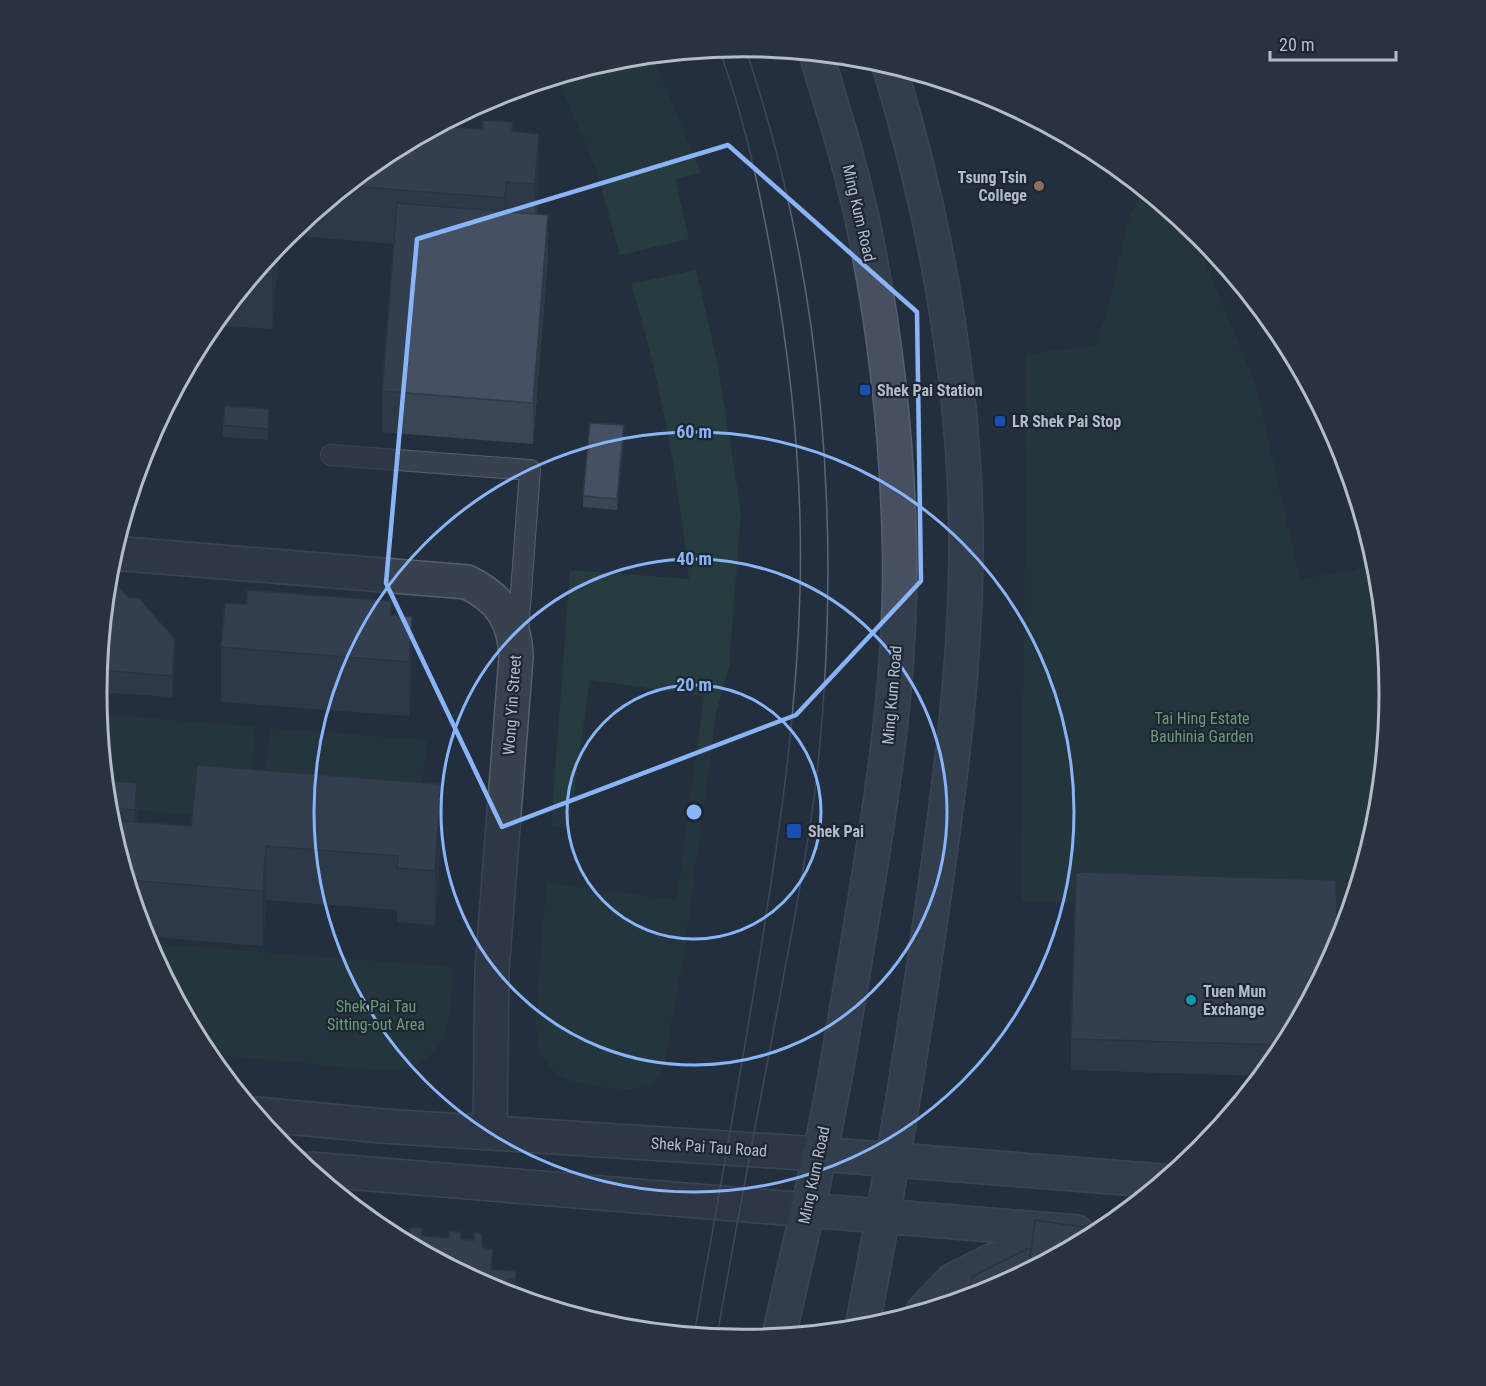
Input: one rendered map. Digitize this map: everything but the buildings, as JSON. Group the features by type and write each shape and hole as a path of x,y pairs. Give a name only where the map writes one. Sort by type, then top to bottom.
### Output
{"main road":[{"name":"Ming Kum Road","path":"781,1328 840,1049 878,824 890,738 898,629 899,532 894,434 884,336 867,240 844,145 818,61"},
{"path":"864,1318 910,1068 957,734 964,632 966,531 961,429 950,327 932,227 908,127 892,75"},
{"name":"Shek Pai Tau Road","path":"819,1155 1151,1180"},
{"path":"807,1210 1078,1233"},
{"path":"935,1299 953,1280 991,1261 1067,1240"}],"street":[{"name":"Wong Yin Street","path":"123,554 466,582 484,591 499,603 510,619 515,638 516,657 492,970 490,1132"},
{"name":"Shek Pai Tau Road","path":"268,1115 383,1126 819,1155"},
{"path":"323,1170 807,1210"}],"lane":[{"path":"331,455 530,470 516,657"}],"highlighted area":[{"path":"728,145 917,312 921,581 796,715 502,827 386,583 417,239"}],"green space":[{"path":"655,63 701,173 675,179 689,239 620,255 596,169 560,84 619,69"},
{"name":"Tai Hing Estate Bauhinia Garden","path":"1141,197 1200,251 1255,383 1300,579 1355,570 1366,564 1378,651 1378,735 1367,817 1357,858 1336,923 1335,911 1021,902 1027,354 1094,346 1106,316 1130,214"},
{"path":"696,270 718,366 741,512 729,667 716,713 683,960 663,1069 655,1081 647,1086 617,1089 578,1082 560,1076 547,1063 539,1049 536,1023 546,883 677,900 704,696 590,680 569,829 551,826 570,570 689,579 680,504 660,393 631,284"},
{"path":"108,715 255,727 247,819 118,809 112,776"},
{"path":"270,728 426,740 419,832 262,820"},
{"name":"Shek Pai Tau Sitting-out Area","path":"159,944 453,967 448,1022 436,1050 424,1061 408,1068 386,1071 221,1055 192,1011"}],"tram line":[{"path":"718,1328 809,831 817,774 825,683 828,591 826,498 820,406 809,315 793,224 772,135 748,57"},
{"path":"695,1327 748,1030 777,844 796,675 800,590 798,467 791,386 780,305 751,156 737,102 722,58"}],"place":[{"name":"Tsung Tsin College","path":"1039,186"},
{"name":"Shek Pai Station","path":"865,390"},
{"name":"LR Shek Pai Stop","path":"1000,421"},
{"name":"Shek Pai","path":"794,831"},
{"name":"Tuen Mun Exchange","path":"1191,1000"}]}
